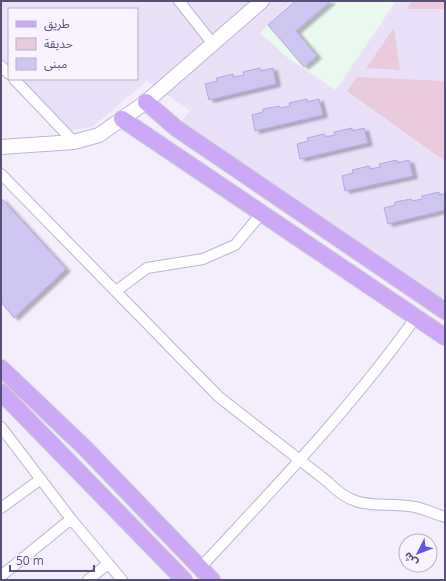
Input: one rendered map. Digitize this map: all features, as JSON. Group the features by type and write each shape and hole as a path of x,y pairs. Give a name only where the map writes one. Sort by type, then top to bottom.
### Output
{"main road":[{"path":"1,147 74,142 99,135 146,102 262,1"},
{"path":"146,102 176,128 445,311"},
{"path":"122,120 445,338"},
{"path":"1,368 85,448 212,580"},
{"path":"1,392 184,580"}],"street":[{"path":"179,1 213,44"},
{"path":"15,80 74,142"},
{"path":"1,174 220,397 328,482 339,494 359,503 416,507 445,517"},
{"path":"116,291 146,268 203,259 235,245 261,214"},
{"path":"200,568 299,460 384,362 416,317"},
{"path":"1,427 71,518 122,580"},
{"path":"1,508 41,479"},
{"path":"4,580 1,576 71,518"},
{"path":"88,580 108,564"}],"shaded area":[{"path":"1,1 445,1 445,306 176,128 190,111 147,81 92,127 70,130 21,80 138,80 138,8 8,8 8,67 1,60"},
{"path":"292,1 396,1 336,90 289,59 260,33"}],"green space":[{"path":"412,1 445,1 445,9 407,9"},
{"path":"394,28 400,70 366,68"},
{"path":"357,77 445,81 445,161 347,91"}],"building":[{"path":"295,1 331,1 296,31 317,56 304,67 268,25"},
{"path":"260,68 261,71 273,68 276,84 209,100 205,84 217,81 216,78 233,74 233,77 244,75 243,72"},
{"path":"307,99 307,102 319,99 323,115 255,131 252,115 263,112 263,109 279,106 280,108 290,106 289,103"},
{"path":"352,128 352,131 364,128 368,143 300,159 297,144 308,141 307,138 324,134 325,137 335,135 334,132"},
{"path":"397,160 397,163 409,160 413,176 345,191 342,176 353,173 352,170 369,166 370,169 380,167 379,164"},
{"path":"439,192 439,195 445,194 445,210 388,224 384,208 395,205 395,202 411,199 412,201 422,199 422,196"},
{"path":"1,198 66,269 14,318 1,302"}]}
